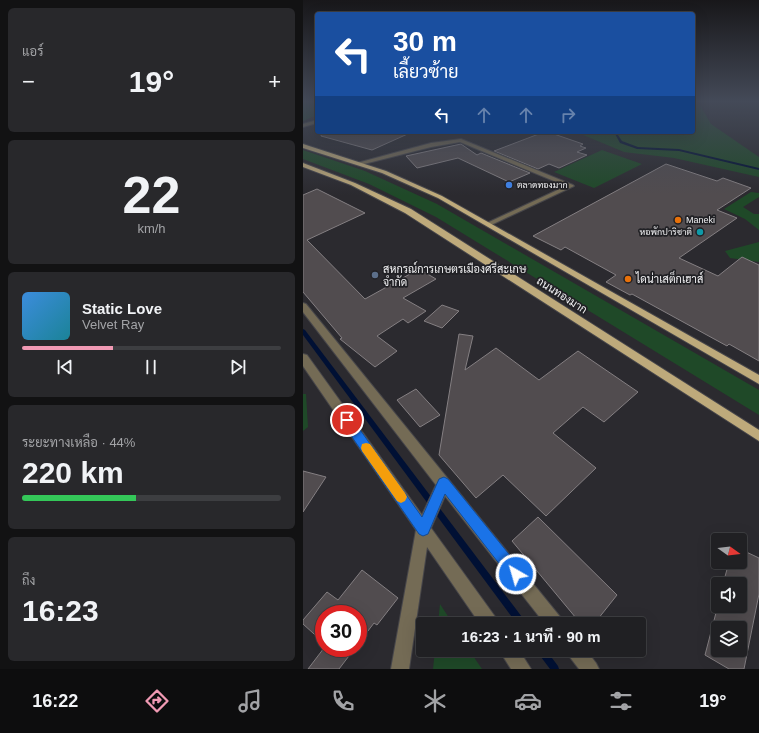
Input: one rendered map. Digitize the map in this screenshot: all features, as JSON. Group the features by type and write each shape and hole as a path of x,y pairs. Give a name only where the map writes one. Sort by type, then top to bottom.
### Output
{"main road":[{"path":"303,146 360,163 440,197 759,380"},
{"name":"ถนนทองมาก","path":"303,166 353,184 408,211 759,436"}],"street":[{"path":"303,306 549,617"},
{"path":"303,358 485,617"},
{"path":"400,669 423,529 444,483"},
{"path":"513,657 521,669"},
{"path":"581,657 590,669"}],"lane":[{"path":"360,163 431,145 461,140 571,186 489,224"}],"green space":[{"path":"724,133 759,157 759,177 674,158 624,152 581,134"},
{"path":"303,150 365,171 437,204 759,390 759,415 436,217 369,184 303,159"},
{"path":"602,150 642,164 594,188 554,172"},
{"path":"751,192 759,193 759,197 743,207 754,214 759,214 759,230 745,219 724,209"},
{"path":"759,242 759,262 730,258 725,251"},
{"path":"303,394 306,394 308,427 303,431"},
{"path":"440,604 448,617 439,617"},
{"path":"434,657 474,657 482,669 433,669"}],"building":[{"path":"322,134 408,134 372,150 321,136"},
{"path":"539,134 554,134 583,144 580,146 586,148 577,152 587,155 559,168 549,164 538,169 494,151"},
{"path":"461,144 477,155 481,153 530,173 509,182 458,158 417,168 406,156"},
{"path":"666,164 717,181 723,178 751,188 717,210 737,218 679,258 718,276 742,257 759,265 759,361 729,344 727,346 632,294 630,295 606,282 616,275 565,247 561,250 533,236"},
{"path":"317,189 365,213 307,240 365,299 419,269 436,279 403,298 426,311 408,323 403,319 377,336 397,351 375,367 340,339 342,338 303,292 303,195"},
{"path":"442,305 459,311 442,328 424,321"},
{"path":"459,334 473,336 465,370 496,348 539,380 578,351 638,392 604,422 583,407 553,433 596,468 546,516 503,475 476,498 439,455"},
{"path":"416,389 440,415 420,427 397,400"},
{"path":"303,471 326,477 303,512"},
{"path":"538,517 617,595 600,617 575,617 512,541"},
{"path":"747,552 759,558 759,594 747,654 747,621 714,621 716,613 747,613 747,577 725,577 727,569 747,569"},
{"path":"362,570 398,598 377,625 374,623 367,632 367,605 316,605 327,592 338,600"},
{"path":"315,606 315,635 303,624 303,620"},
{"path":"711,632 711,657 746,657 744,669 729,669 705,655"},
{"path":"317,657 348,657 339,669 308,669"}],"waterway":[{"path":"616,134 621,142 638,148 679,150 759,169"},
{"path":"303,331 517,617"},
{"path":"546,657 555,669"}],"slow traffic":[{"path":"366,448 401,497"}],"place":[{"name":"ตลาดทองมาก","path":"509,185"},
{"name":"Maneki","path":"678,220"},
{"name":"หอพักปาริชาติ","path":"700,232"},
{"name":"สหกรณ์การเกษตรเมืองศรีสะเกษ จำกัด","path":"375,275"},
{"name":"ไดน่าเสต็กเฮาส์","path":"628,279"}],"route":[{"path":"347,420 423,529 444,483 516,574"}]}
